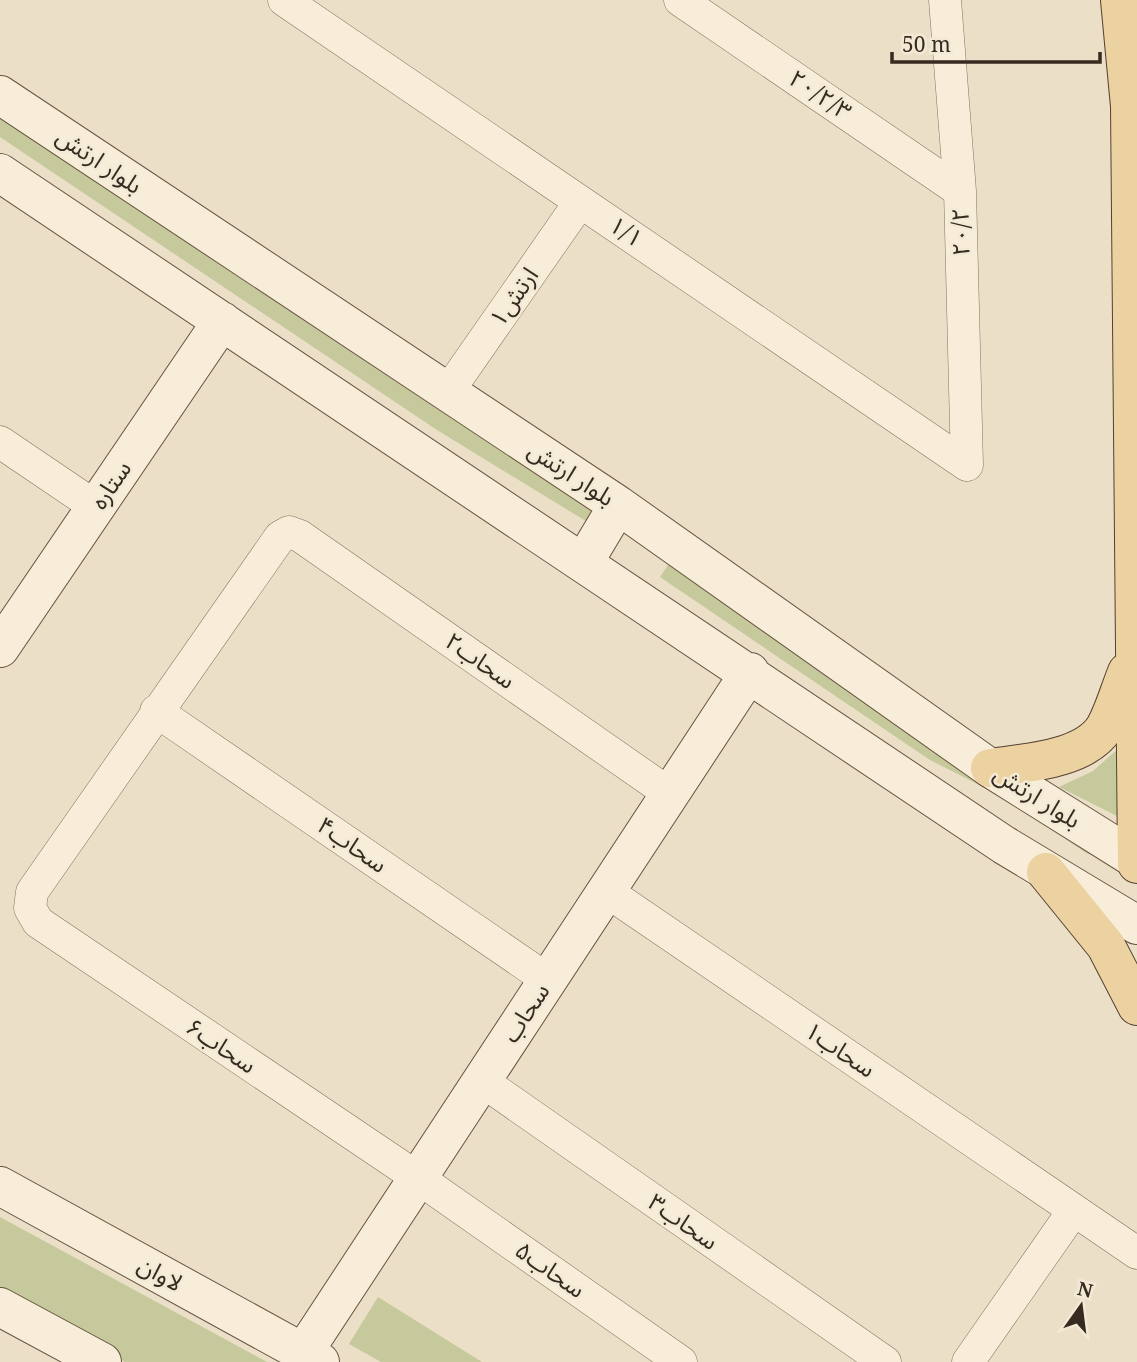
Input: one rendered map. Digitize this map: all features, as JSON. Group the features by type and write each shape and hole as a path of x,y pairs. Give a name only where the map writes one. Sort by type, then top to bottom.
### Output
{"main road":[{"path":"1120,0 1130,106 1137,861"},
{"name":"بلوار ارتش","path":"0,96 618,505 990,768 1137,861"},
{"path":"0,173 1046,872 1137,925"},
{"name":"ستاره","path":"0,648 222,321"},
{"path":"584,562 618,505"},
{"path":"990,768 1056,758 1084,745 1104,729 1134,654"},
{"name":"سحاب","path":"312,1358 418,1178 750,672"},
{"path":"1046,872 1106,946 1137,1006"},
{"name":"لاوان","path":"0,1186 312,1358"},
{"path":"0,1307 102,1362"}],"street":[{"name":"۱/۱","path":"284,0 967,465"},
{"name":"۲۰/۲/۳","path":"681,0 960,191"},
{"name":"۲۰/۲","path":"945,0 960,191 967,465"},
{"name":"ارتش۱","path":"447,393 580,202"},
{"path":"0,442 96,507"},
{"name":"۲سحاب","path":"156,711 280,537 289,532 300,536 670,793"},
{"name":"۶سحاب","path":"156,711 32,892 30,908 38,922 418,1178"},
{"name":"۴سحاب","path":"156,711 548,980"},
{"name":"۱سحاب","path":"606,891 1137,1253"},
{"name":"۳سحاب","path":"482,1081 885,1362"},
{"name":"۵سحاب","path":"418,1178 681,1362"},
{"path":"968,1362 1074,1210"}],"green space":[{"path":"0,112 603,514 594,526 437,430 0,137"},
{"path":"670,562 1098,852 1092,855 1086,853 1015,803 930,760 660,577"},
{"path":"1120,747 1119,817 1059,787 1093,771"},
{"path":"0,1217 267,1362 125,1362 0,1293"},
{"path":"378,1297 482,1362 381,1362 349,1344"}]}
